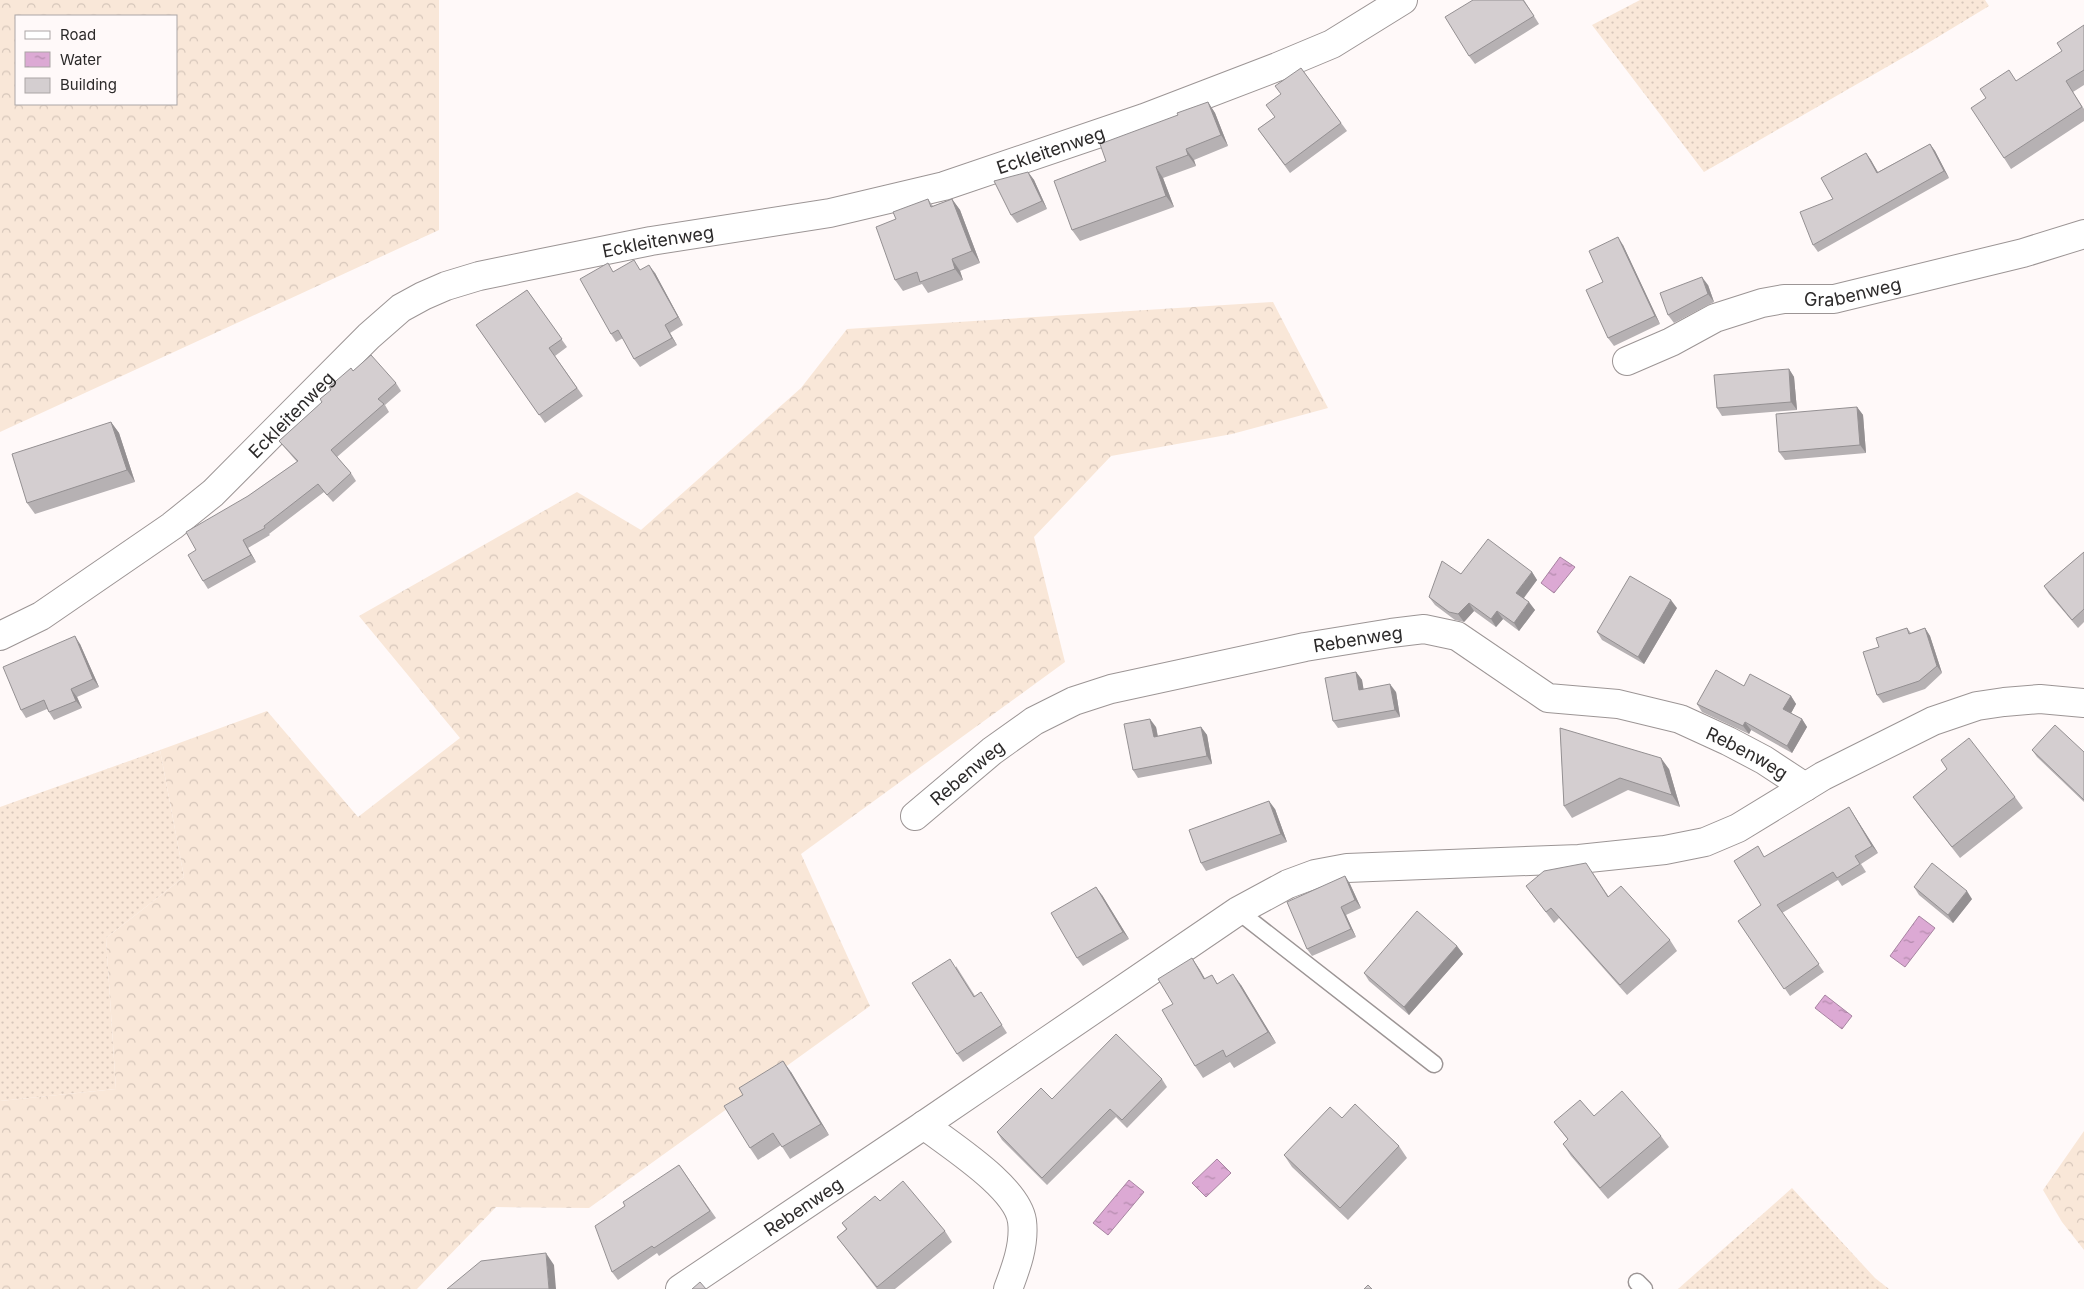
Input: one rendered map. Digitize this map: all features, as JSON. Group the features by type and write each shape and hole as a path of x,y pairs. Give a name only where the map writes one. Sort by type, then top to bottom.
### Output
{"street":[{"name":"Eckleitenweg","path":"0,636 41,616 90,584 179,520 212,493 251,456 369,336 402,308 423,296 446,286 479,276 550,261 651,241 830,214 944,186 1144,118 1277,67 1332,44 1403,0"},
{"name":"Grabenweg","path":"1627,361 1671,342 1715,318 1762,303 1784,299 1834,299 2023,253 2084,234"},
{"name":"Rebenweg","path":"916,816 992,751 1034,721 1074,701 1111,689 1305,646 1391,632 1424,629 1457,636 1548,698 1618,704 1680,719 1764,760 1805,787"},
{"name":"Rebenweg","path":"680,1289 1238,911 1288,884 1316,874 1347,868 1579,859 1665,850 1704,842 1738,828 1844,765 1933,721 1977,706 2040,699 2084,703"},
{"path":"924,1125 988,1174 1018,1208 1022,1221 1022,1241 1016,1268 1008,1289"}],"lane":[{"path":"1238,911 1434,1064"}],"green space":[{"path":"0,0 439,0 439,230 0,432"},
{"path":"1640,0 1985,0 1989,6 1704,172 1592,25"},
{"path":"1273,302 1328,408 1232,434 1111,456 1034,537 1065,662 801,854 870,1006 589,1208 496,1207 417,1289 0,1289 0,1101 116,1089 106,938 184,877 160,750 267,711 358,817 460,738 359,616 577,492 641,530 801,388 847,329"},
{"path":"160,750 184,877 106,938 116,1089 0,1101 0,807"},
{"path":"2084,1131 2084,1250 2062,1222 2043,1190"},
{"path":"1792,1188 1875,1278 1889,1289 1678,1289"}],"water":[{"path":"1560,557 1575,567 1554,593 1541,583"},
{"path":"1919,916 1935,928 1905,967 1890,956"},
{"path":"1825,995 1852,1016 1842,1029 1815,1008"},
{"path":"1217,1159 1231,1173 1206,1197 1192,1183"},
{"path":"1129,1180 1144,1192 1108,1235 1093,1223"}],"building":[{"path":"1473,0 1523,0 1534,16 1469,56 1445,17"},
{"path":"2084,25 2084,70 2066,81 2082,107 2004,158 1971,108 1986,98 1980,89 2009,70 2016,81 2062,51 2057,43"},
{"path":"1301,68 1341,123 1285,165 1258,129 1275,117 1266,105 1281,94 1275,86"},
{"path":"1208,102 1221,135 1186,149 1188,155 1156,167 1166,196 1072,230 1054,181 1106,161 1100,144"},
{"path":"1930,144 1944,171 1813,245 1800,212 1833,199 1821,178 1866,153 1877,173"},
{"path":"1028,172 1042,201 1011,215 994,181"},
{"path":"928,199 931,207 952,199 972,251 952,259 955,269 920,282 917,272 895,280 876,227 896,219 893,212"},
{"path":"1618,237 1655,316 1608,338 1586,290 1603,282 1589,251"},
{"path":"634,260 640,270 649,265 678,317 665,325 672,338 634,359 618,330 611,334 580,279 608,263 613,272"},
{"path":"1702,277 1708,294 1668,315 1660,293"},
{"path":"527,290 562,339 549,348 577,388 539,415 476,325"},
{"path":"371,355 396,383 378,399 384,404 331,450 351,473 327,495 318,484 264,526 265,528 243,540 251,555 203,581 188,555 196,550 186,532 248,496 298,461 279,441 322,402 320,399 331,390 329,387 351,368 353,371"},
{"path":"1789,369 1791,402 1717,408 1714,375"},
{"path":"1857,407 1860,445 1779,452 1776,414"},
{"path":"111,422 127,470 27,503 12,454"},
{"path":"1488,539 1532,572 1516,593 1529,602 1514,623 1497,611 1491,619 1469,603 1458,614 1449,612 1429,597 1442,561 1461,574"},
{"path":"2084,552 2084,609 2072,620 2044,586"},
{"path":"1630,576 1671,600 1638,657 1597,632"},
{"path":"1907,628 1909,634 1925,628 1937,666 1919,681 1877,695 1863,652 1879,647 1876,638"},
{"path":"75,636 93,679 71,689 76,701 49,712 44,700 21,710 3,667"},
{"path":"1716,670 1744,686 1750,674 1791,696 1783,709 1802,719 1787,746 1745,722 1743,726 1697,704"},
{"path":"1356,672 1359,690 1390,684 1395,710 1333,721 1325,678"},
{"path":"1150,719 1154,737 1201,727 1207,756 1133,770 1124,724"},
{"path":"2055,725 2084,752 2084,800 2032,750"},
{"path":"1560,728 1661,758 1672,795 1620,778 1564,806"},
{"path":"1969,738 2015,797 1952,847 1913,797 1947,769 1941,760"},
{"path":"1269,801 1281,834 1201,863 1189,830"},
{"path":"1849,807 1872,846 1855,856 1860,864 1837,878 1833,872 1777,905 1819,964 1784,989 1738,921 1761,905 1734,861 1758,846 1764,857"},
{"path":"1586,863 1608,897 1621,886 1670,940 1620,985 1551,908 1546,912 1526,886 1544,871"},
{"path":"1932,863 1967,891 1948,915 1914,887"},
{"path":"1345,876 1355,900 1341,907 1351,929 1307,949 1287,902"},
{"path":"1096,887 1123,932 1077,958 1051,913"},
{"path":"1417,911 1457,946 1404,1007 1364,973"},
{"path":"1192,958 1204,979 1212,975 1217,984 1233,974 1268,1032 1226,1057 1223,1050 1195,1066 1162,1010 1173,1004 1158,979"},
{"path":"950,959 974,997 981,992 1002,1025 957,1054 912,983"},
{"path":"1116,1034 1162,1079 1122,1120 1110,1109 1042,1178 997,1132 1041,1088 1052,1099"},
{"path":"783,1061 821,1124 782,1147 773,1133 750,1148 724,1106 743,1095 739,1088"},
{"path":"1622,1091 1661,1136 1600,1188 1563,1144 1568,1139 1554,1122 1580,1100 1594,1116"},
{"path":"1355,1104 1399,1146 1340,1208 1284,1155 1330,1107 1342,1118"},
{"path":"679,1165 710,1211 654,1248 652,1246 612,1272 595,1226 625,1206 623,1202"},
{"path":"903,1181 945,1231 877,1287 837,1237 847,1229 842,1223 875,1196 880,1201"},
{"path":"546,1253 549,1289 447,1289 481,1261"},
{"path":"700,1282 706,1289 692,1289"},
{"path":"1368,1285 1372,1289 1364,1289"}]}
